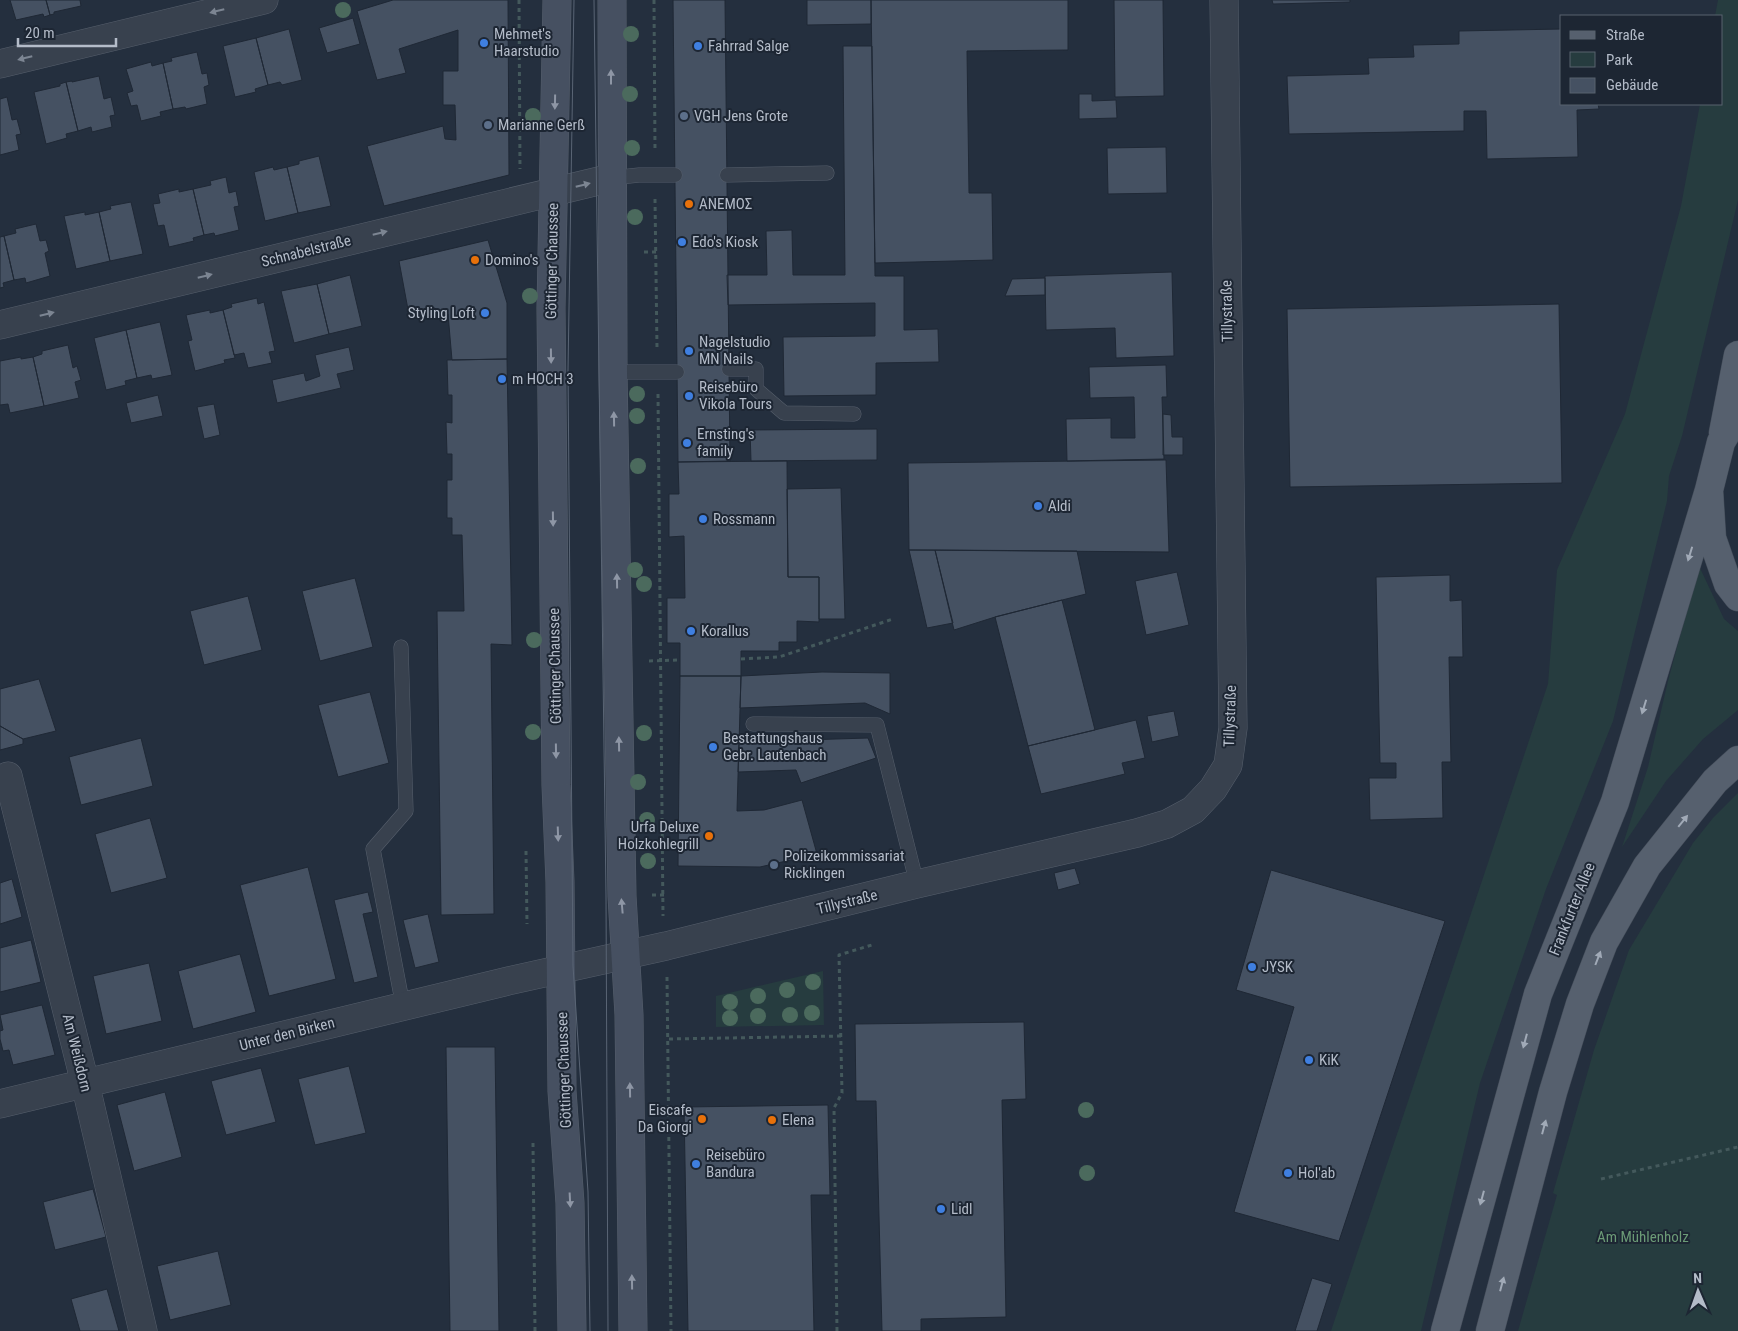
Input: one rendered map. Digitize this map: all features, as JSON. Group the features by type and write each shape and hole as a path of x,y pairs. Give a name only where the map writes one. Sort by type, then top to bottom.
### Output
{"main road":[{"path":"1722,442 1738,355"},
{"path":"1722,442 1738,414"},
{"name":"Frankfurter Allee","path":"1446,1331 1538,994 1615,802 1722,442"},
{"path":"1709,490 1712,538 1728,584 1738,597"},
{"path":"1490,1331 1553,1092 1580,1004 1604,942 1647,866 1715,781 1738,760"}],"street":[{"path":"0,64 264,0"},
{"name":"Göttinger Chaussee","path":"557,0 550,308 556,785 567,967 562,1091 570,1202 572,1331"},
{"path":"612,0 613,372 622,896 627,955 629,1016 633,1331"},
{"name":"Tillystraße","path":"567,967 666,946 916,884 1137,833 1167,824 1193,810 1213,789 1228,765 1233,728 1224,0"},
{"name":"Schnabelstraße","path":"0,325 611,178"},
{"name":"Am Weißdorn","path":"8,776 85,1083 143,1331"},
{"name":"Unter den Birken","path":"0,1104 567,967"}],"lane":[{"path":"727,175 827,173"},
{"path":"611,178 675,175"},
{"path":"729,369 756,369 756,390 784,413 854,414"},
{"path":"613,372 677,372"},
{"path":"401,647 406,811 373,849 403,1006"},
{"path":"754,724 877,725 916,884"}],"path":[{"path":"654,0 663,923 666,946 669,1039 671,1331"},
{"path":"740,659 779,657 893,619"},
{"path":"837,1331 834,1108 842,1093 839,955 875,944"},
{"path":"669,1039 841,1036"},
{"path":"1601,1179 1738,1146"}],"green space":[{"path":"1718,0 1738,0 1738,200 1682,436 1669,476 1667,501 1613,721 1546,889 1480,1083 1421,1331 1331,1331 1548,684 1557,570 1625,414 1681,206 1700,105 1723,105 1723,15 1715,15"},
{"path":"1699,566 1724,619 1738,631 1738,710 1703,739 1666,781 1622,847 1648,767 1668,681"},
{"name":"Am Mühlenholz","path":"1738,793 1738,1331 1518,1331 1557,1195 1553,1193 1594,1050 1629,950 1693,843 1713,818"},
{"path":"823,971 824,1025 716,1027 716,996"}],"building":[{"path":"10,0 46,0 50,15 44,17 43,14 16,20"},
{"path":"46,0 80,0 81,6 54,12 54,14 50,15"},
{"path":"393,0 508,0 509,175 384,206 367,146 443,126 445,139 456,140 455,105 443,105 443,71 458,71 458,30 399,49 406,73 377,80 357,11"},
{"path":"673,0 725,0 730,461 678,462"},
{"path":"807,0 871,0 871,24 807,25"},
{"path":"871,0 1068,0 1068,50 967,51 969,193 992,193 993,260 875,263"},
{"path":"1114,0 1163,0 1164,96 1115,97"},
{"path":"1272,0 1350,0 1350,2 1273,4"},
{"path":"353,18 360,44 327,53 319,28"},
{"path":"289,29 302,80 282,85 280,82 268,85 256,38"},
{"path":"1560,29 1560,105 1598,105 1599,109 1577,110 1578,157 1487,159 1486,111 1464,111 1464,131 1289,134 1287,76 1369,74 1368,58 1414,57 1413,45 1459,44 1459,31"},
{"path":"256,38 268,85 255,89 256,92 235,97 223,46"},
{"path":"843,46 872,46 875,276 904,276 904,330 938,329 939,362 876,363 876,395 784,396 783,337 875,336 875,303 728,305 727,275 767,275 766,231 792,230 793,275 845,275"},
{"path":"197,52 202,74 207,73 209,85 204,87 207,104 186,109 185,107 173,109 163,63 172,61 171,58"},
{"path":"151,62 152,66 163,63 173,109 160,112 161,116 141,121 137,105 131,106 127,93 133,91 126,69"},
{"path":"99,76 104,99 111,97 115,115 110,116 112,127 92,132 91,127 78,131 66,82"},
{"path":"66,82 78,131 66,134 67,138 46,144 34,92 60,86 60,84"},
{"path":"1079,94 1092,94 1092,101 1116,100 1117,118 1079,119"},
{"path":"7,97 12,120 17,119 21,134 16,135 19,150 0,155 0,99"},
{"path":"1166,147 1167,193 1108,194 1107,148"},
{"path":"319,156 331,206 298,213 287,167 299,164 299,161"},
{"path":"273,167 274,170 287,167 298,213 265,221 254,172"},
{"path":"226,177 229,193 236,191 239,206 234,207 239,230 215,236 214,233 204,235 193,189 211,185 210,181"},
{"path":"179,189 179,192 193,189 204,235 193,238 194,241 169,247 164,225 158,226 153,204 160,203 158,194"},
{"path":"131,202 143,254 110,261 99,212 111,209 110,206"},
{"path":"85,212 85,215 99,212 110,261 76,269 64,216"},
{"path":"36,224 40,241 46,240 49,251 45,253 50,276 26,283 25,278 14,280 4,236 16,233 15,229"},
{"path":"4,236 14,280 3,283 4,287 0,288 0,237"},
{"path":"488,240 507,303 507,359 452,360 448,314 432,307 409,315 399,261"},
{"path":"1172,272 1174,356 1116,358 1115,328 1046,330 1045,276"},
{"path":"350,275 362,326 329,334 317,284"},
{"path":"1045,278 1045,295 1005,296 1012,279"},
{"path":"317,284 329,334 294,343 281,291"},
{"path":"257,298 258,304 264,302 275,351 269,352 272,363 248,368 244,353 234,355 223,310 232,307 231,304"},
{"path":"1559,304 1562,483 1290,487 1287,309"},
{"path":"210,310 210,313 223,310 235,358 224,360 225,363 195,371 188,341 192,340 186,315"},
{"path":"160,322 172,375 152,379 151,375 137,378 126,330"},
{"path":"126,330 137,378 125,381 126,385 106,390 94,338"},
{"path":"68,345 73,368 77,366 81,380 75,382 79,398 44,406 33,357 42,354 42,351"},
{"path":"349,347 354,370 337,374 341,388 277,403 272,380 304,373 306,381 320,376 315,355"},
{"path":"21,357 21,359 33,357 44,406 10,413 8,404 0,405 0,361"},
{"path":"507,359 512,645 491,644 494,914 441,915 437,611 464,611 462,535 452,535 452,518 447,518 447,480 452,480 452,454 447,454 446,422 452,423 452,395 448,395 447,360"},
{"path":"1166,365 1167,397 1162,397 1164,459 1067,461 1066,419 1111,418 1111,438 1135,438 1134,397 1090,398 1089,367"},
{"path":"158,395 163,416 131,423 126,403"},
{"path":"214,404 220,435 204,439 197,407"},
{"path":"1163,414 1171,415 1172,437 1183,437 1183,455 1163,455"},
{"path":"877,429 877,460 751,461 750,430"},
{"name":"Aldi","path":"1166,460 1169,552 909,550 908,463"},
{"path":"787,461 788,577 819,577 819,622 797,621 797,642 779,642 779,651 741,651 741,676 680,676 680,643 667,643 667,598 685,598 684,536 669,537 669,494 679,494 678,462"},
{"path":"841,488 845,619 819,619 819,577 788,577 787,489"},
{"path":"909,550 935,550 953,623 927,628"},
{"path":"935,550 1077,551 1086,594 995,617 954,630"},
{"path":"1177,572 1189,625 1146,635 1135,581"},
{"path":"1450,575 1450,601 1462,600 1463,657 1449,657 1451,762 1442,762 1443,818 1370,820 1369,778 1396,778 1396,763 1380,763 1376,577"},
{"path":"355,578 373,647 320,661 302,591"},
{"path":"248,596 262,650 204,665 190,611"},
{"path":"1062,600 1095,730 1028,746 995,617"},
{"path":"822,672 890,673 890,714 865,703 740,708 741,676"},
{"path":"680,676 741,676 737,811 764,810 802,800 817,854 760,867 678,866"},
{"path":"39,679 56,731 23,739 0,726 0,689"},
{"path":"370,692 389,763 338,777 318,705"},
{"path":"1174,711 1179,736 1152,742 1147,716"},
{"path":"1136,720 1145,758 1122,763 1125,774 1041,794 1028,746"},
{"path":"0,726 23,739 23,744 0,750"},
{"path":"141,738 153,786 81,805 69,757"},
{"path":"868,738 876,758 801,783 796,770 738,772 739,742"},
{"path":"150,818 167,878 111,893 95,834"},
{"path":"308,867 336,979 269,996 240,885"},
{"path":"1075,868 1080,884 1058,890 1054,873"},
{"path":"1271,870 1445,921 1339,1241 1234,1212 1294,1007 1236,990"},
{"path":"12,879 22,917 0,924 0,883"},
{"path":"368,892 373,912 363,914 378,977 354,983 334,900"},
{"path":"428,914 439,962 415,968 403,920"},
{"path":"31,940 41,982 0,992 0,948"},
{"path":"240,954 256,1012 193,1029 178,971"},
{"path":"149,963 162,1021 106,1034 93,976"},
{"path":"42,1005 55,1055 13,1065 9,1050 3,1051 0,1039 0,1031 3,1030 0,1015"},
{"name":"Lidl","path":"1024,1022 1026,1099 1002,1100 1006,1317 921,1319 921,1331 882,1331 876,1101 856,1101 855,1024"},
{"path":"446,1047 495,1047 499,1331 450,1331"},
{"path":"349,1066 366,1133 315,1145 298,1079"},
{"path":"261,1068 276,1122 226,1135 211,1081"},
{"path":"165,1092 182,1157 134,1171 117,1105"},
{"path":"828,1105 830,1195 811,1195 814,1331 688,1331 684,1107"},
{"path":"93,1189 106,1237 55,1250 43,1202"},
{"path":"218,1251 231,1305 170,1320 157,1266"},
{"path":"1312,1278 1332,1284 1317,1331 1295,1331"},
{"path":"107,1289 119,1331 80,1331 71,1299"}],"tram line":[{"path":"574,0 568,370 573,966 588,1192 590,1331"},
{"path":"594,0 606,896 608,1331"}],"place":[{"name":"Mehmet's Haarstudio","path":"484,43"},
{"name":"Fahrrad Salge","path":"698,46"},
{"name":"VGH Jens Grote","path":"684,116"},
{"name":"Marianne Gerß","path":"488,125"},
{"name":"ΑΝΕΜΟΣ","path":"689,204"},
{"name":"Edo's Kiosk","path":"682,242"},
{"name":"Domino's","path":"475,260"},
{"name":"Styling Loft","path":"485,313"},
{"name":"Nagelstudio MN Nails","path":"689,351"},
{"name":"m HOCH 3","path":"502,379"},
{"name":"Reisebüro Vikola Tours","path":"689,396"},
{"name":"Ernsting's family","path":"687,443"},
{"name":"Aldi","path":"1038,506"},
{"name":"Rossmann","path":"703,519"},
{"name":"Korallus","path":"691,631"},
{"name":"Bestattungshaus Gebr. Lautenbach","path":"713,747"},
{"name":"Urfa Deluxe Holzkohlegrill","path":"709,836"},
{"name":"Polizeikommissariat Ricklingen","path":"774,865"},
{"name":"JYSK","path":"1252,967"},
{"name":"KiK","path":"1309,1060"},
{"name":"Eiscafe Da Giorgi","path":"702,1119"},
{"name":"Elena","path":"772,1120"},
{"name":"Reisebüro Bandura","path":"696,1164"},
{"name":"Hol'ab","path":"1288,1173"},
{"name":"Lidl","path":"941,1209"}]}
